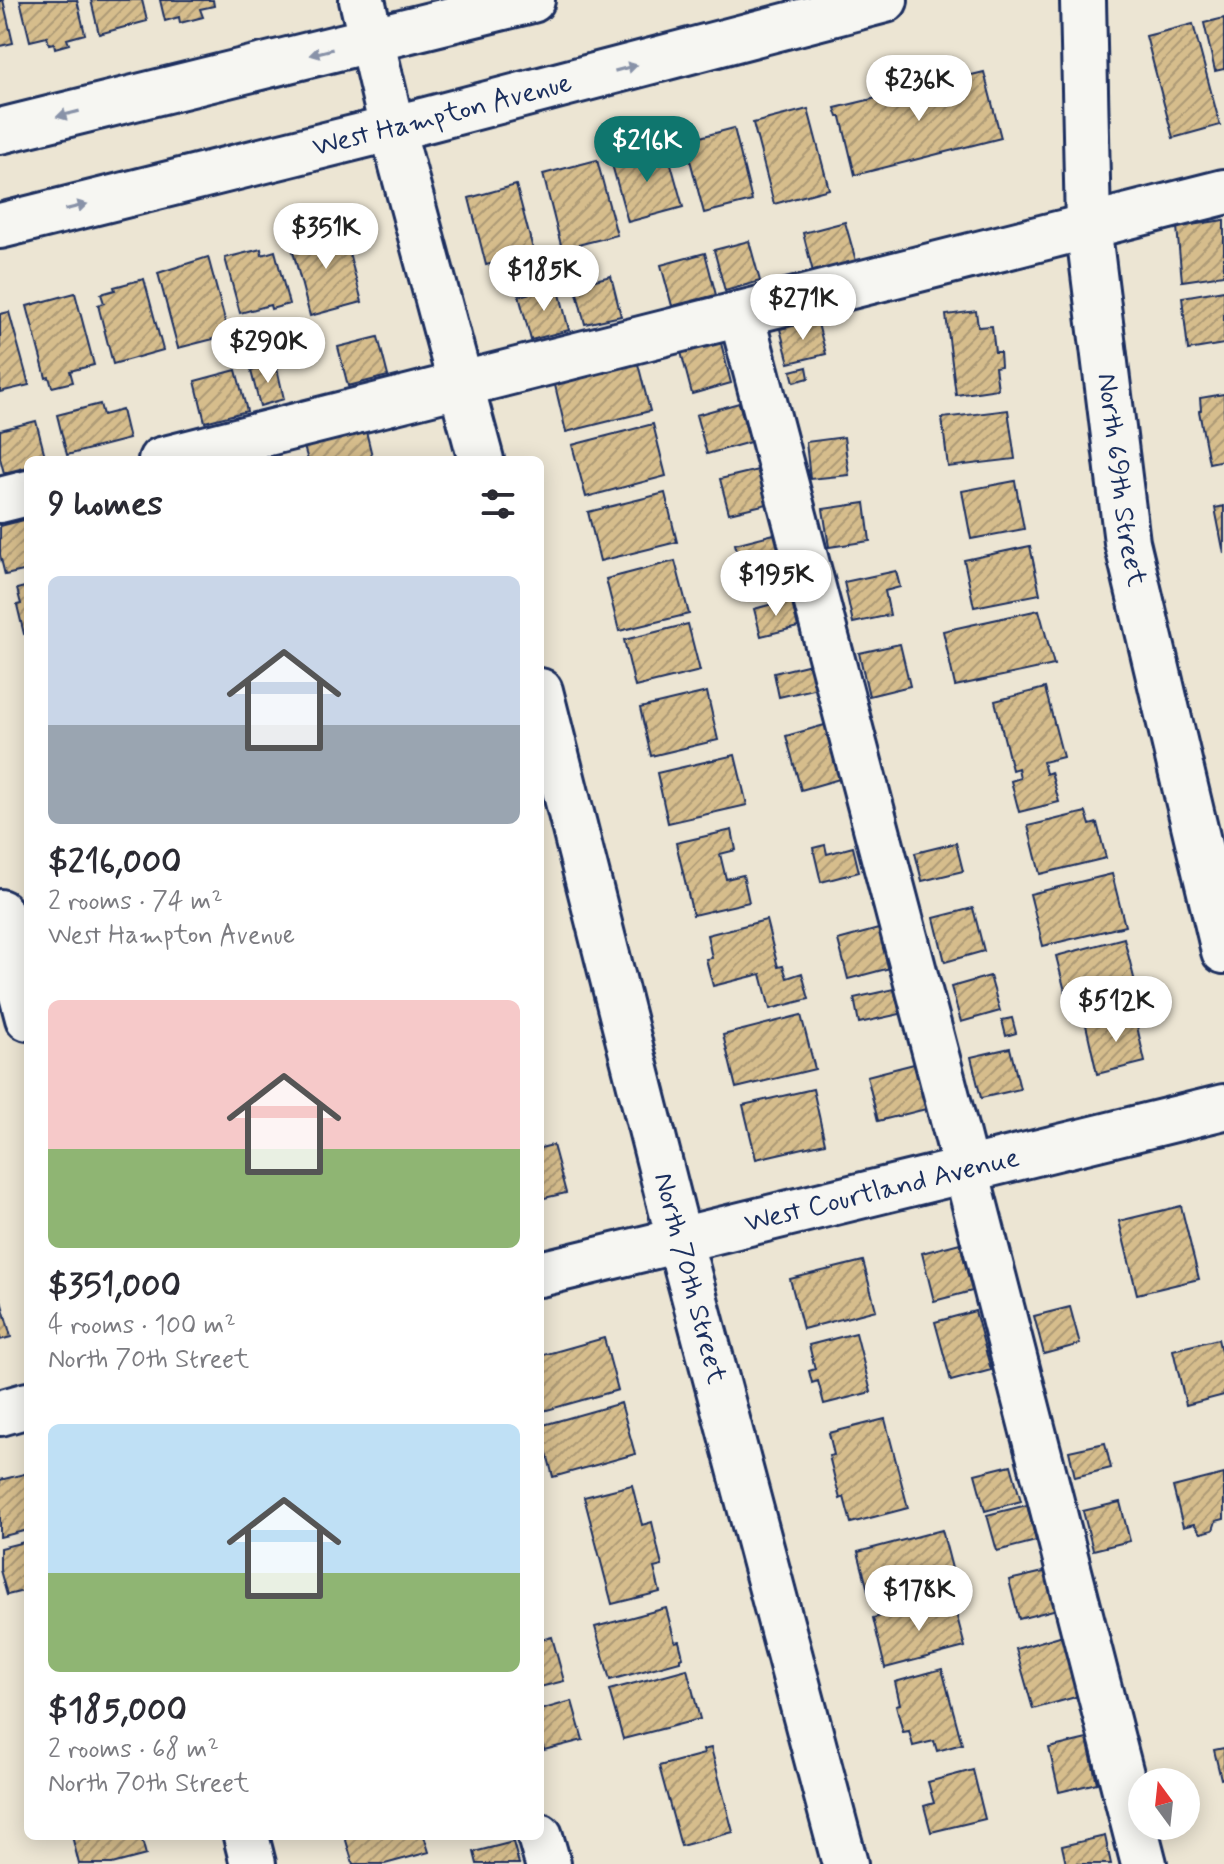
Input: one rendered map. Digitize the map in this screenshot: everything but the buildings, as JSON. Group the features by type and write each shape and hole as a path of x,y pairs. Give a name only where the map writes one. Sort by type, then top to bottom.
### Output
{"street":[{"path":"0,131 367,20 532,0"},
{"name":"West Hampton Avenue","path":"0,226 885,0"},
{"name":"North 69th Street","path":"1083,0 1088,225 1127,542 1224,951"},
{"path":"367,20 392,128 480,456"},
{"path":"182,456 1224,192"},
{"path":"741,314 966,1169 1144,1864"},
{"path":"0,500 24,494"},
{"name":"North 70th Street","path":"544,707 679,1239 845,1864"},
{"path":"0,912 24,1003"},
{"name":"West Courtland Avenue","path":"544,1273 1224,1107"},
{"path":"0,1413 24,1406"},
{"path":"247,1840 253,1864"},
{"path":"541,1840 548,1864"}]}
